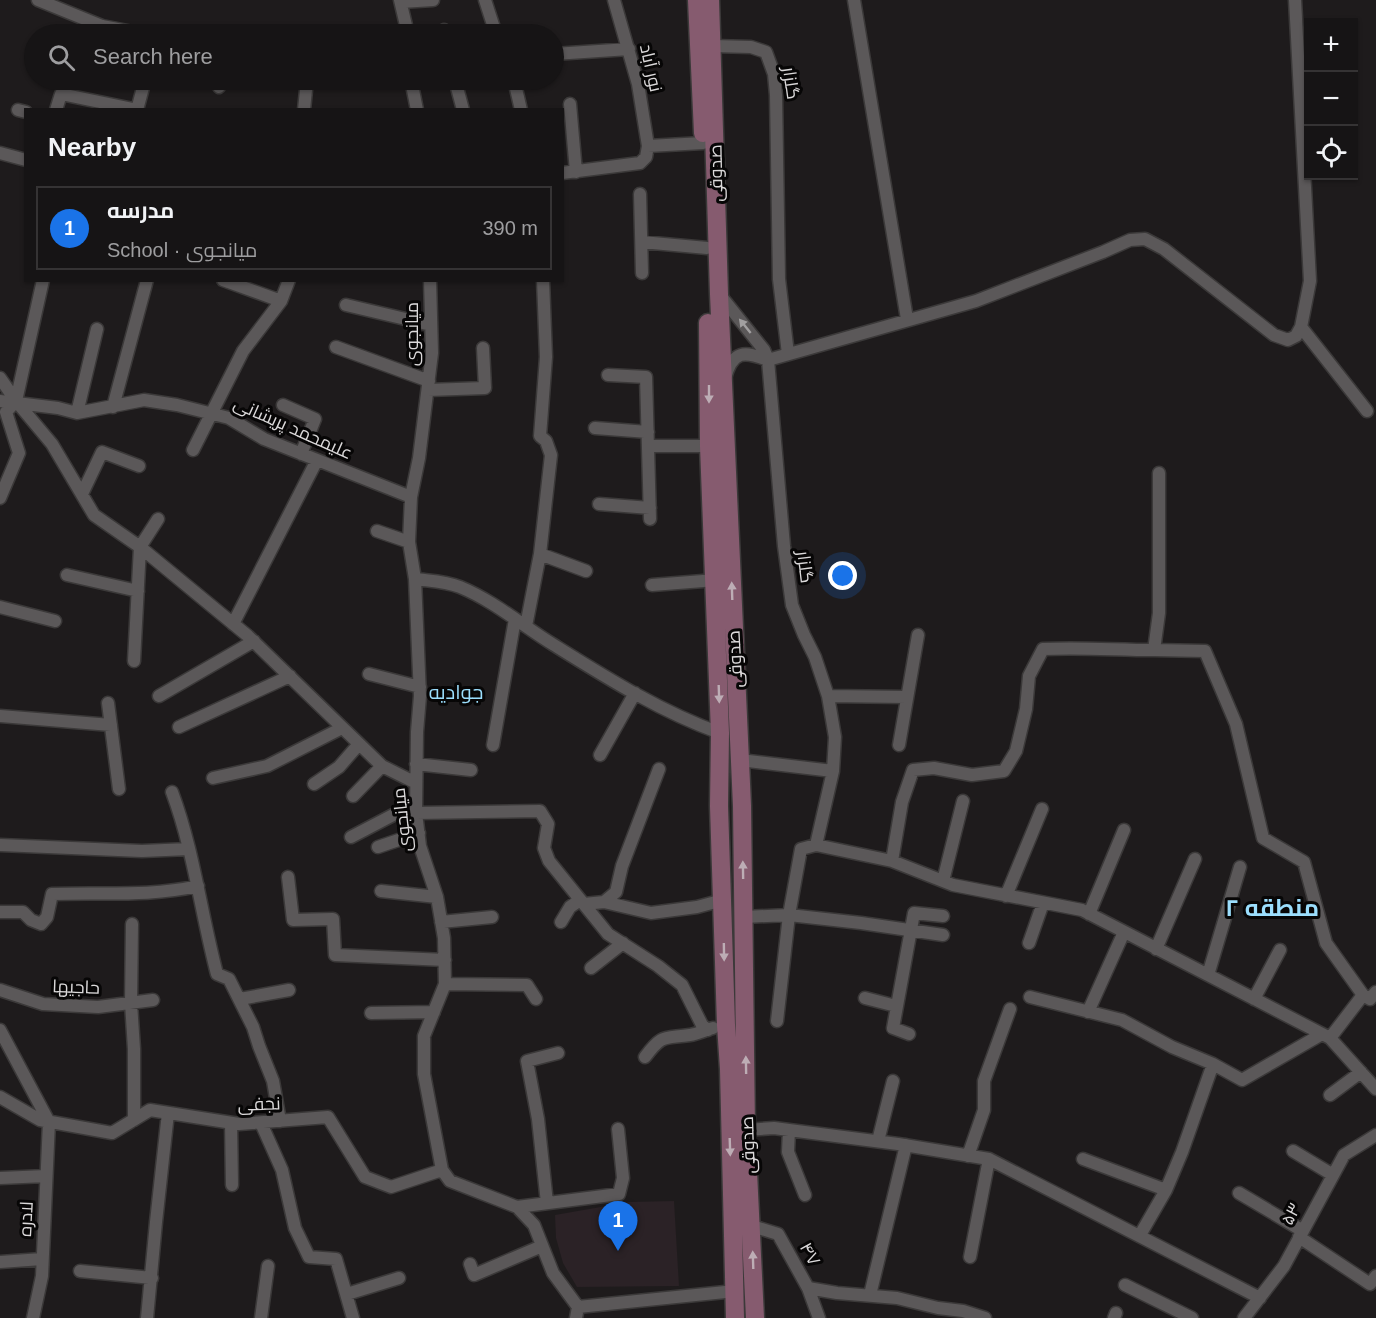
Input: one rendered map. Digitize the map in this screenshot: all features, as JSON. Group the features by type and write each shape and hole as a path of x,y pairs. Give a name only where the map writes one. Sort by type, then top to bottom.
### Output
{"main road":[{"name":"صدوقی","path":"700,2 713,46 723,384 729,735 721,757 719,806 735,1318"},
{"name":"صدوقی","path":"700,2 707,248 709,446 716,580 729,735 740,760 746,1130 755,1318"},
{"path":"721,757 740,760"}],"street":[{"path":"38,0 97,24"},
{"path":"406,24 401,1 433,0"},
{"path":"485,0 493,24"},
{"name":"نور آباد","path":"614,0 638,84 648,146"},
{"path":"854,0 907,319"},
{"path":"723,384 728,367 735,356 744,353 768,360 976,301 1130,240 1145,239 1164,249 1274,335 1288,340 1296,336 1301,327 1310,281 1295,0"},
{"name":"گلزار","path":"713,46 751,47 766,52 774,74 779,279 788,354"},
{"path":"564,53 629,49"},
{"path":"137,108 142,90"},
{"path":"304,108 306,90"},
{"path":"413,90 417,108"},
{"path":"458,90 462,108"},
{"path":"516,90 520,108"},
{"path":"57,108 61,94 132,108"},
{"path":"570,104 576,172"},
{"path":"564,173 640,163 646,157 648,146 703,142"},
{"path":"0,153 24,159"},
{"path":"640,194 642,273"},
{"path":"642,242 707,248"},
{"path":"0,498 19,453 6,412 16,401 43,282"},
{"path":"113,407 146,282"},
{"path":"229,282 281,301"},
{"path":"193,450 243,351 281,301 289,282"},
{"name":"میانجوی","path":"430,282 432,353 419,458 411,497 409,542 415,579 420,687 416,808 420,846 437,897 445,960 445,984 424,1036 424,1074 442,1170"},
{"path":"526,626 540,554 551,455 546,441 540,436 546,357 543,282"},
{"path":"719,294 764,350 768,360"},
{"path":"346,306 431,325"},
{"path":"1301,327 1367,411"},
{"path":"77,413 97,329"},
{"path":"336,347 429,386 485,388 483,348"},
{"name":"گلزار","path":"768,360 784,546 792,605 815,657 828,696 836,736 833,771 816,846"},
{"path":"599,504 650,514 646,377 608,375"},
{"path":"0,378 52,444 94,515 140,547 254,641 382,766 416,783"},
{"name":"علیمحمد پریشانی","path":"0,400 77,413 144,400 211,413 228,418 264,439 411,497"},
{"path":"283,405 315,419 301,454"},
{"path":"595,428 648,432"},
{"path":"648,446 709,446"},
{"path":"82,494 102,452 139,466"},
{"path":"233,624 317,460"},
{"path":"1155,650 1159,613 1160,473"},
{"path":"134,661 140,547 158,519"},
{"path":"377,531 409,542"},
{"path":"540,554 586,572"},
{"path":"67,575 138,591"},
{"path":"415,579 439,581 460,587 635,693 688,722 729,735"},
{"path":"652,585 716,580"},
{"path":"0,607 55,621"},
{"path":"493,745 515,619"},
{"path":"899,745 918,635"},
{"path":"159,696 254,641"},
{"path":"892,861 902,802 913,770 934,768 972,775 1004,771 1016,751 1026,709 1029,676 1043,649 1086,647 1110,650 1205,651 1236,724 1263,838 1304,862 1326,943 1363,995 1370,999 1376,993"},
{"path":"369,674 420,687"},
{"path":"179,727 290,676"},
{"path":"600,755 635,693"},
{"path":"828,696 907,697"},
{"path":"108,703 119,789"},
{"path":"0,716 111,725"},
{"path":"213,778 267,766 342,728"},
{"path":"314,784 339,767 359,744"},
{"path":"740,760 833,771"},
{"path":"416,764 471,770"},
{"path":"353,796 382,766"},
{"path":"604,902 615,892 622,866 659,769"},
{"path":"172,792 189,849 207,938 217,974 229,979 253,1027 273,1082 280,1121"},
{"path":"943,881 963,801"},
{"path":"351,837 416,808 540,811 548,824 544,848 549,861 608,934 658,966 682,986 702,1024 708,1030"},
{"path":"1006,896 1042,809"},
{"path":"1089,914 1124,830"},
{"path":"378,847 419,833"},
{"path":"0,845 142,851 189,849"},
{"path":"777,1021 789,915 801,849 816,846 892,861 953,885 1082,910 1326,1036 1376,1089"},
{"path":"1156,949 1195,859"},
{"path":"1208,975 1240,867"},
{"path":"288,877 293,920 333,919 335,955 445,960"},
{"path":"0,912 23,912 31,920 41,924 47,917 52,894 134,895 171,892 198,886"},
{"path":"381,891 437,897"},
{"path":"561,922 570,907 582,902 604,902 651,913 697,907 723,900"},
{"path":"1029,942 1043,903"},
{"path":"909,1034 893,1028 914,913 943,916"},
{"path":"744,917 789,915 943,935"},
{"path":"441,922 492,917"},
{"path":"132,924 130,1003 134,1049 134,1120"},
{"path":"1088,1012 1124,932"},
{"path":"591,968 623,943"},
{"path":"1254,999 1280,950"},
{"path":"445,984 527,985 536,999"},
{"name":"حاجیها","path":"0,990 43,1004 98,1007 153,1000"},
{"path":"240,999 290,990"},
{"path":"1030,997 1122,1020 1242,1080 1326,1036 1363,995"},
{"path":"865,998 896,1006"},
{"path":"968,1156 984,1110 984,1081 1010,1009"},
{"path":"370,1013 434,1012"},
{"path":"645,1057 652,1047 667,1036 690,1035 726,1025"},
{"path":"0,1030 49,1122"},
{"path":"547,1203 538,1119 527,1061 558,1053"},
{"path":"1140,1235 1166,1190 1214,1064"},
{"path":"1330,1095 1360,1072"},
{"path":"878,1141 893,1081"},
{"name":"نجفی","path":"0,1097 40,1120 112,1133 150,1110 231,1123 261,1123 328,1117 364,1177 391,1187 442,1170"},
{"path":"147,1318 168,1113"},
{"name":"لادره","path":"33,1318 42,1276 49,1122"},
{"path":"231,1123 232,1185"},
{"path":"261,1123 282,1170 296,1228 309,1257 336,1259 353,1318"},
{"path":"746,1130 774,1128 906,1145 989,1159 1260,1298"},
{"path":"517,1207 620,1194 623,1178 618,1129"},
{"path":"789,1130 788,1152 805,1195"},
{"name":"۵۳","path":"1244,1318 1284,1266 1344,1155 1376,1135"},
{"path":"870,1295 906,1145"},
{"path":"1293,1151 1333,1175"},
{"path":"970,1257 989,1159"},
{"path":"1083,1159 1166,1190"},
{"path":"442,1170 450,1181 517,1207 534,1225 553,1273 574,1315 735,1291"},
{"path":"0,1178 46,1176"},
{"path":"1239,1193 1370,1284 1376,1276"},
{"name":"۴۷","path":"752,1226 778,1234 808,1288 819,1318"},
{"path":"470,1264 474,1275 542,1246"},
{"path":"0,1262 42,1259"},
{"path":"261,1318 268,1266"},
{"path":"80,1271 152,1278"},
{"path":"347,1294 399,1278"},
{"path":"1125,1285 1192,1318"},
{"path":"808,1288 897,1298 938,1308 963,1311 985,1318"}],"shaded area":[{"path":"674,1201 679,1286 577,1287 563,1263 556,1238 555,1215 629,1202"}],"place":[{"name":"مدرسه","path":"618,1251"}],"district":[{"name":"جوادیه","path":"456,692"},
{"name":"منطقه ۲","path":"1272,907"}]}
